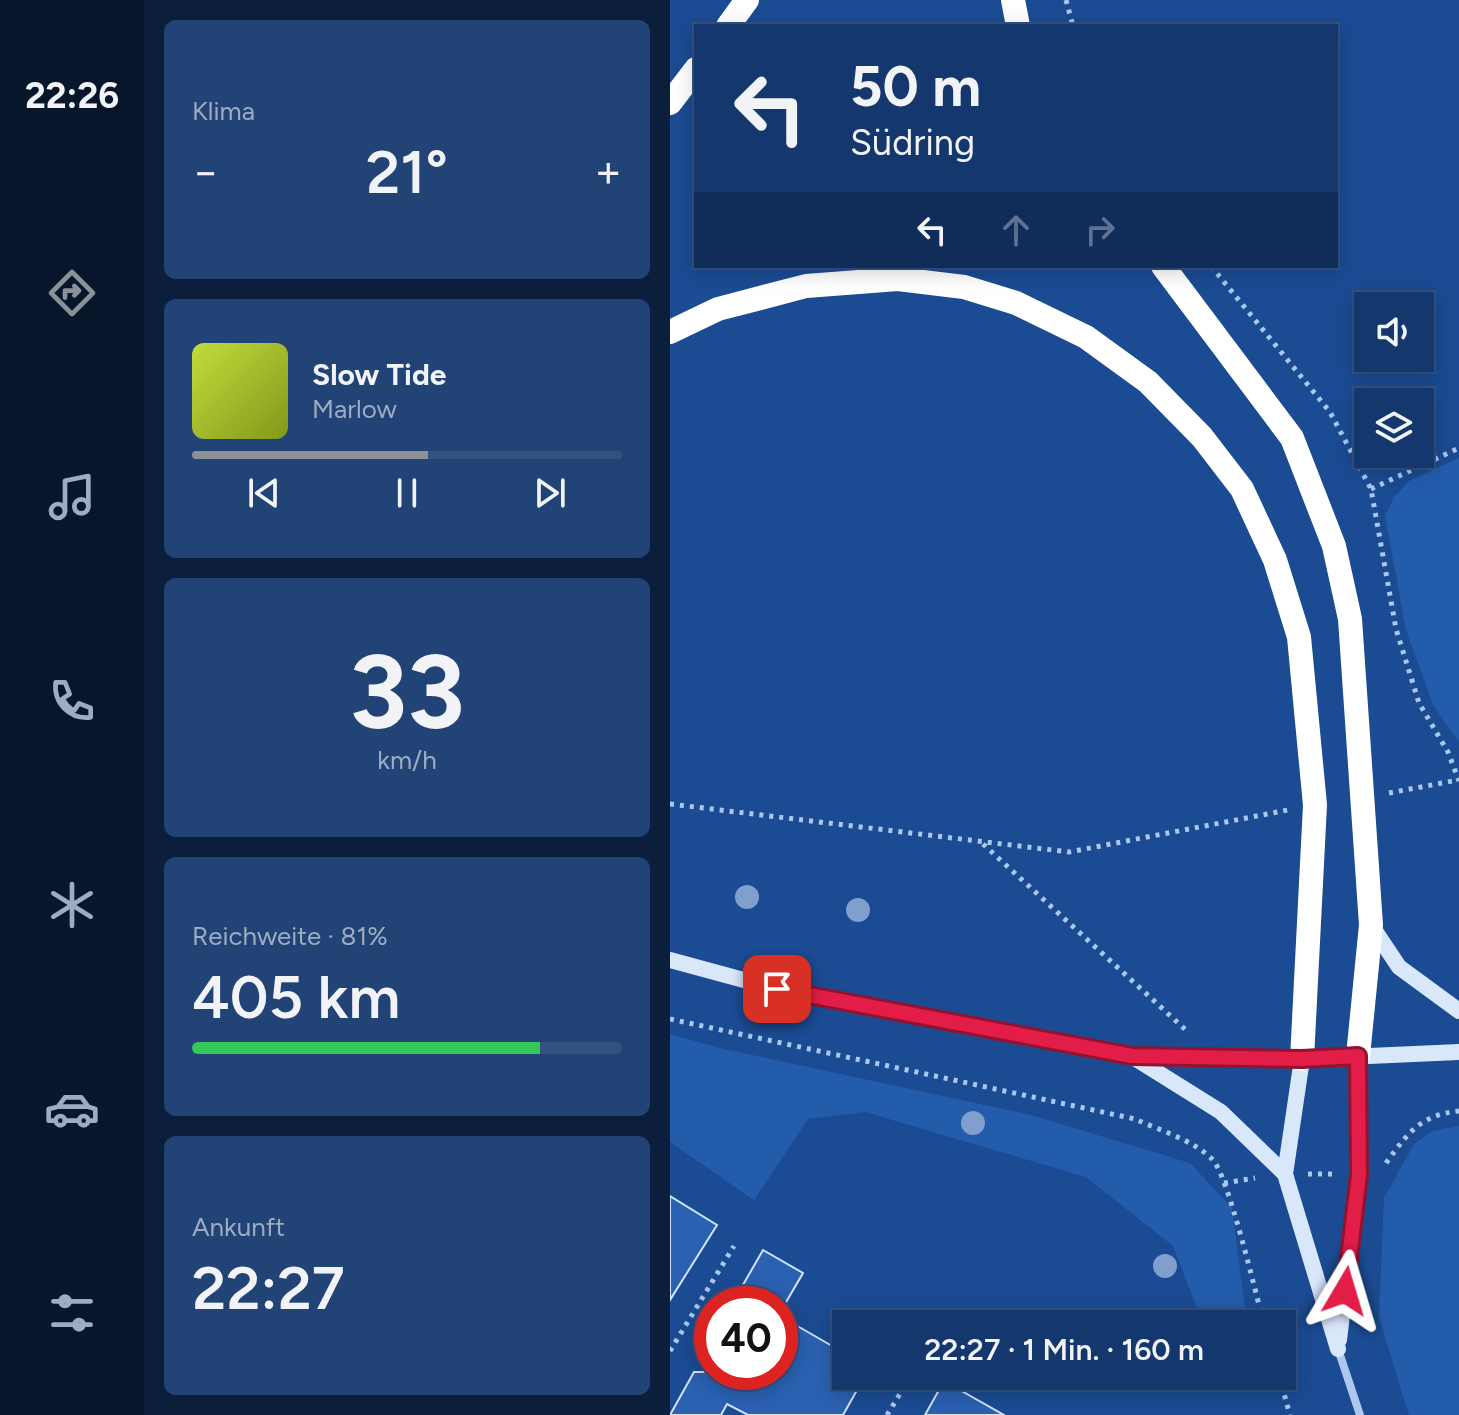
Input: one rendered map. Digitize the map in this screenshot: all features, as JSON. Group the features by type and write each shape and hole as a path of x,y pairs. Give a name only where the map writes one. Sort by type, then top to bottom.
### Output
{"highway":[{"path":"729,24 747,0"},
{"path":"1013,0 1018,24"},
{"path":"670,103 694,72"},
{"path":"1164,268 1292,438 1334,546 1350,619 1371,925 1358,1056"},
{"path":"670,332 718,309 806,286 898,279 964,287 1016,303 1086,337 1148,382 1202,437 1242,489 1275,560 1299,637 1315,805 1302,1059"}],"street":[{"path":"1371,925 1399,967 1459,1011"},
{"path":"670,960 777,989 1132,1056 1302,1059 1459,1052"},
{"path":"1132,1056 1221,1112 1285,1174"},
{"path":"1338,1349 1359,1175 1358,1056"},
{"path":"1302,1059 1285,1174 1360,1415"}],"path":[{"path":"1066,0 1072,24"},
{"path":"1371,489 1459,448"},
{"path":"670,804 1069,852 1315,805"},
{"path":"982,843 1215,1057"},
{"path":"670,1019 1135,1119 1193,1146 1213,1159 1224,1183 1260,1310"},
{"path":"670,1351 734,1246"},
{"path":"887,1415 902,1390"},
{"path":"1283,1390 1290,1415"}],"shaded area":[{"path":"1459,458 1459,742 1433,705 1406,630 1385,516 1394,497 1409,481"},
{"path":"670,1034 720,1048 1031,1115 1190,1163 1232,1208 1245,1310 1198,1310 1173,1246 1086,1177 865,1112 808,1119 754,1200 670,1142"},
{"path":"1459,1126 1459,1415 1409,1415 1379,1318 1384,1198 1414,1144 1432,1131"}],"building":[{"path":"670,1196 717,1225 670,1300"},
{"path":"763,1250 803,1273 795,1286 742,1286"},
{"path":"798,1326 832,1346 832,1390 857,1390 843,1415 748,1415 727,1404 721,1415 670,1415 694,1372 694,1390 798,1390"},
{"path":"939,1390 960,1390 1004,1415 925,1415"}],"route":[{"path":"777,989 1132,1056 1302,1059 1358,1056 1359,1175 1345,1291"}]}
